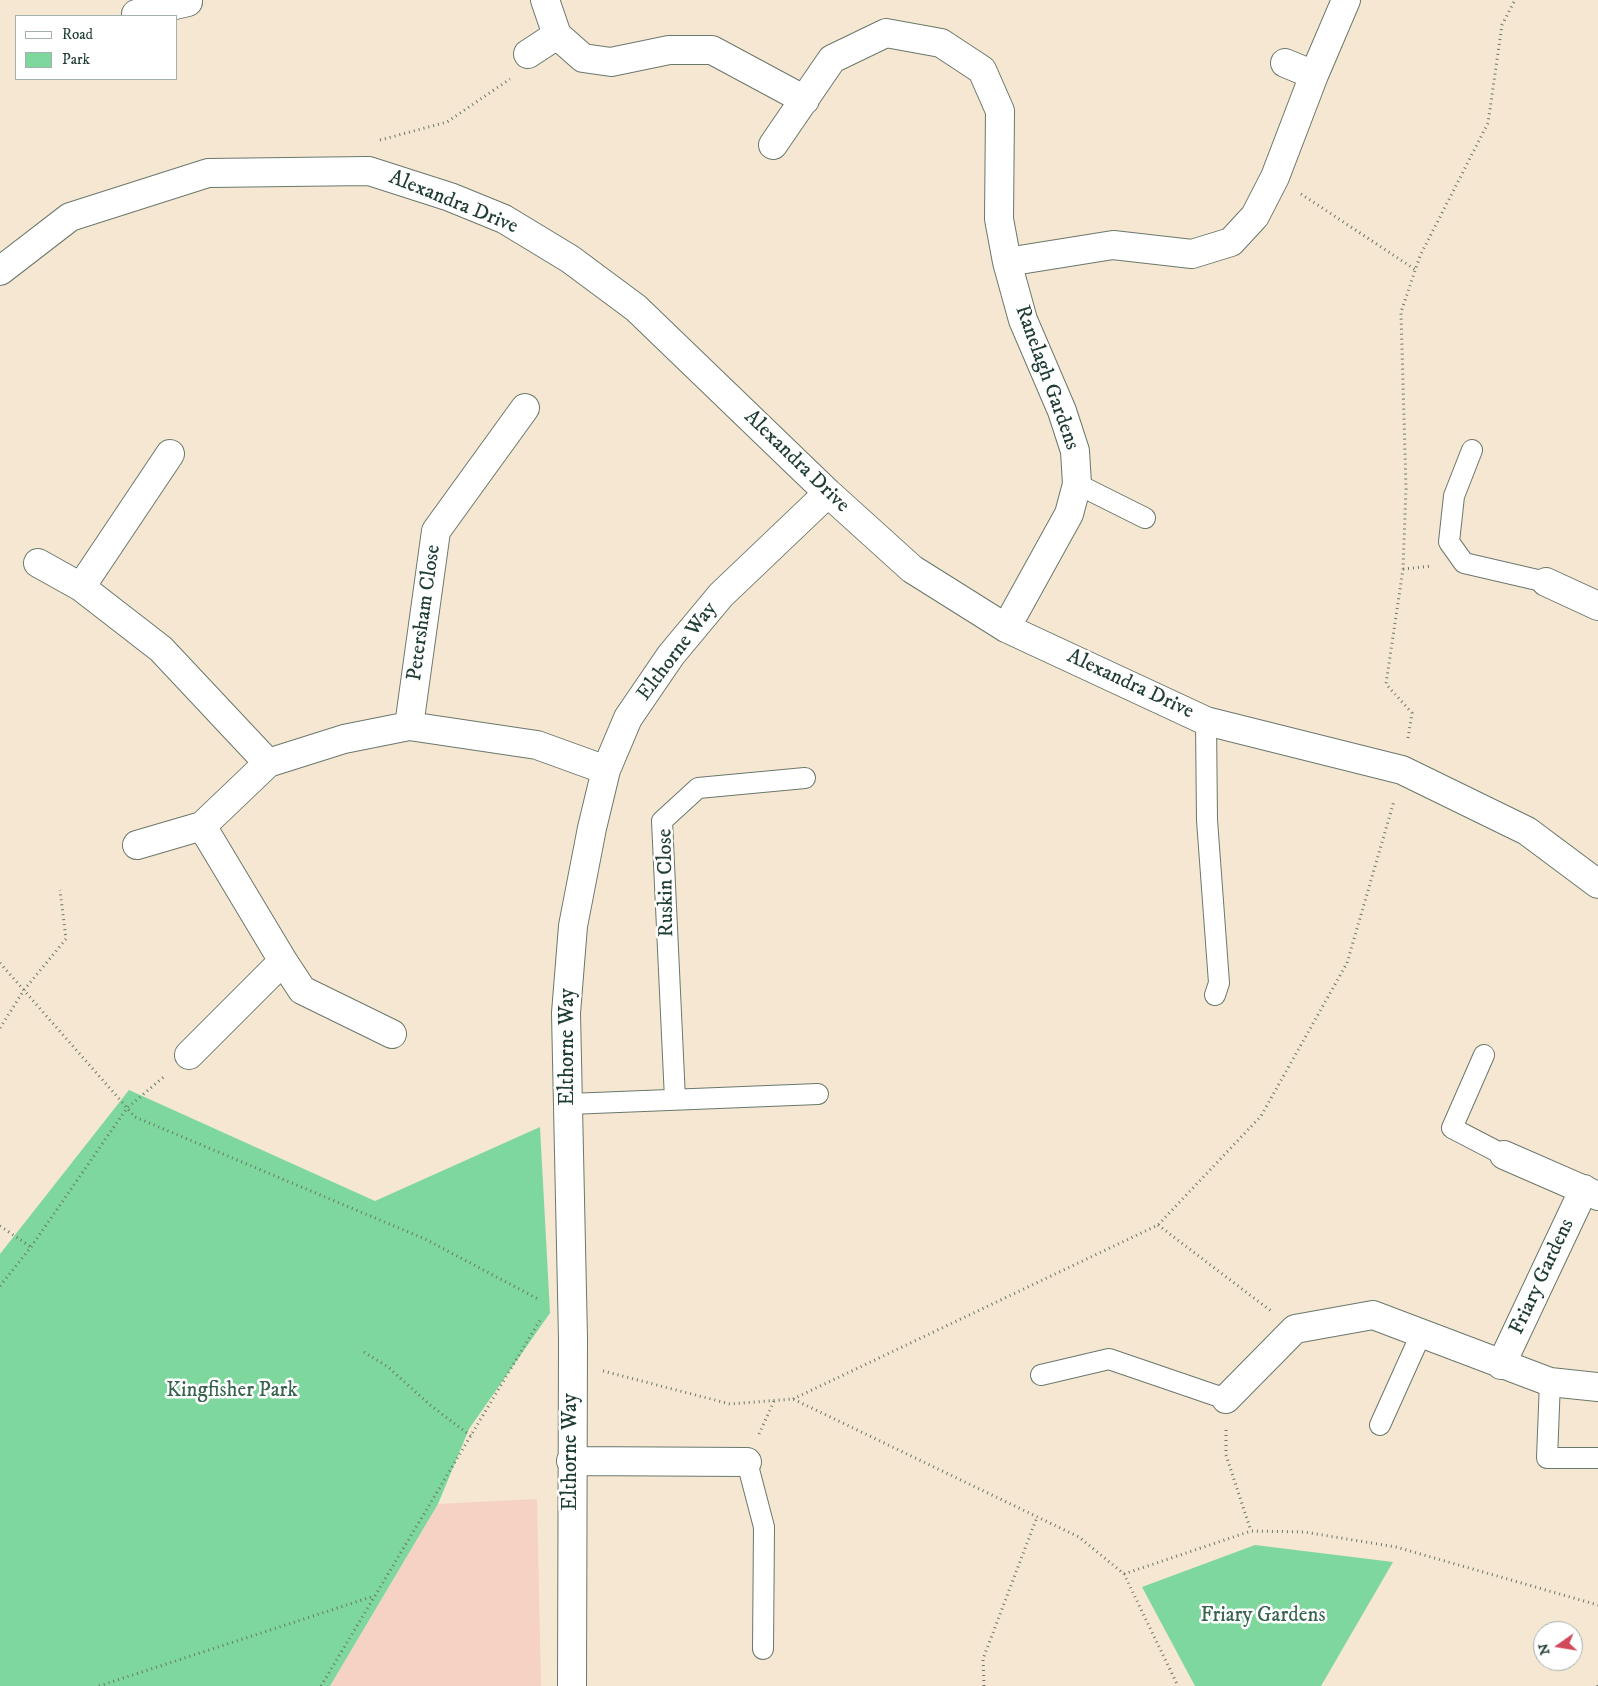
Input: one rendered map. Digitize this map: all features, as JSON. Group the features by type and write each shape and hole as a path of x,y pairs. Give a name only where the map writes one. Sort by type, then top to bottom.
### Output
{"street":[{"path":"136,14 188,2 188,0"},
{"path":"545,0 557,35 583,58 610,62 669,50 712,50 805,100"},
{"path":"1007,262 1113,245 1192,254 1231,242 1255,216 1275,176 1346,0"},
{"name":"Ranelagh Gardens","path":"773,145 832,59 886,34 941,43 982,70 1000,111 999,219 1007,262 1022,320 1062,411 1075,451 1077,484 1069,514 1006,628"},
{"path":"528,54 557,35"},
{"path":"1285,63 1314,76"},
{"name":"Alexandra Drive","path":"0,271 70,217 208,173 369,171 450,197 504,219 570,259 636,308 828,493 912,569 1006,628 1206,721 1402,770 1527,830 1598,884"},
{"name":"Petersham Close","path":"409,726 436,531 525,408"},
{"path":"81,587 170,454"},
{"name":"Elthorne Way","path":"572,1686 571,1461 573,1339 566,1013 573,926 592,828 606,770 628,718 671,655 721,595 828,493"},
{"path":"38,563 81,587 161,649 268,763"},
{"path":"1546,582 1598,606"},
{"path":"137,845 202,826 268,763 344,739 409,726 537,745 606,770"},
{"path":"202,826 302,990 392,1034"},
{"path":"189,1055 283,961"},
{"path":"1504,1155 1591,1193"},
{"name":"Friary Gardens","path":"1501,1365 1591,1193"},
{"path":"1226,1399 1295,1329 1373,1315 1550,1382 1598,1387"},
{"path":"571,1461 747,1462"}],"lane":[{"path":"1472,450 1454,496 1449,542 1464,563 1546,582"},
{"path":"1077,484 1145,518"},
{"path":"1206,721 1207,820 1218,983 1215,995"},
{"name":"Ruskin Close","path":"675,1099 662,821 698,788 805,778"},
{"path":"1484,1055 1452,1128 1504,1155"},
{"path":"569,1104 818,1094"},
{"path":"1380,1425 1421,1334"},
{"path":"1041,1375 1110,1359 1226,1399"},
{"path":"1550,1382 1547,1458 1598,1458"},
{"path":"747,1462 764,1528 766,1566 763,1649"}],"path":[{"path":"793,1399 1158,1225 1262,1116 1348,963 1402,770 1412,714 1386,684 1403,560 1406,489 1401,312 1420,256 1488,123 1502,25 1515,0"},
{"path":"369,171 378,141 447,122 526,68 528,54"},
{"path":"1275,176 1416,270"},
{"path":"0,1028 24,990 66,939 60,890"},
{"path":"0,1286 31,1247 127,1108 189,1055"},
{"path":"1158,1225 1295,1329"},
{"path":"0,1226 31,1247"},
{"path":"321,1686 372,1596 545,1313"},
{"path":"364,1352 388,1367 430,1405 471,1436"},
{"path":"1226,1399 1226,1454 1251,1531"},
{"path":"984,1686 983,1659 1037,1517"},
{"path":"1124,1574 1251,1531 1304,1532 1396,1547 1598,1605"},
{"path":"99,1686 372,1596"}],"shaded area":[{"path":"537,1499 541,1686 330,1686 438,1504"}],"green space":[{"name":"Kingfisher Park","path":"129,1090 375,1201 540,1127 550,1313 469,1429 438,1504 330,1686 0,1686 0,1254"},
{"name":"Friary Gardens","path":"1255,1545 1393,1562 1321,1686 1195,1686 1142,1587"}]}
